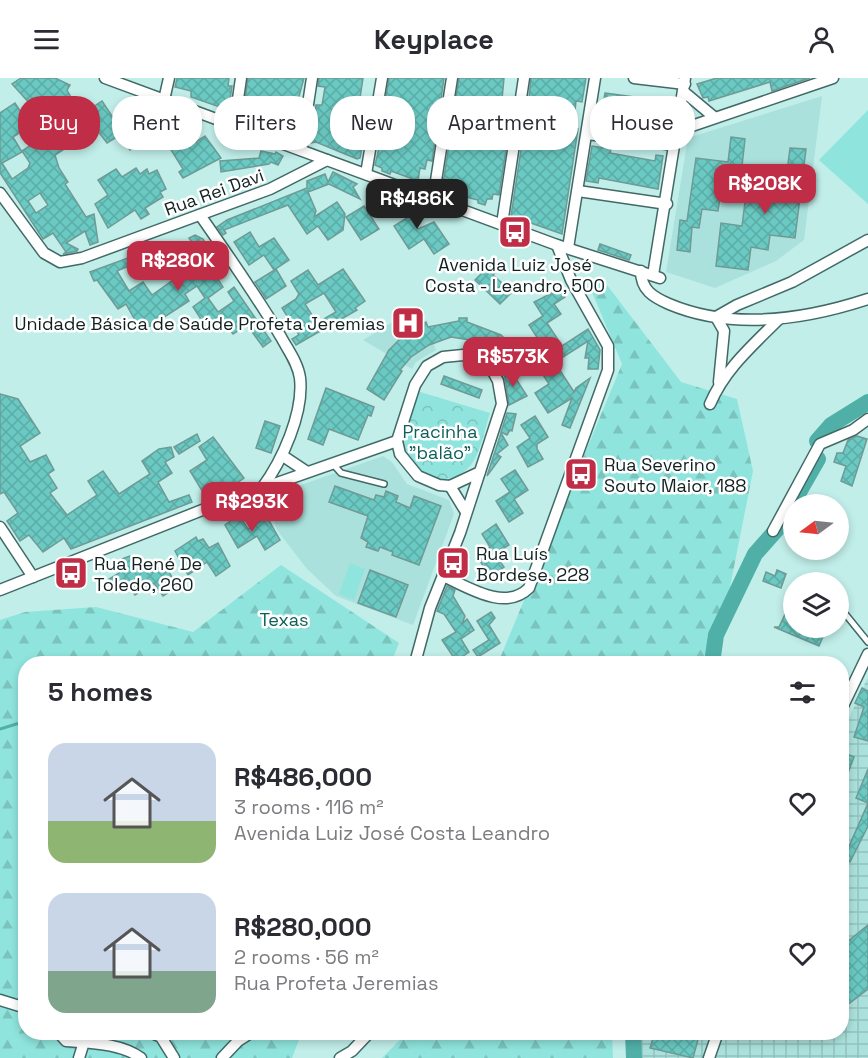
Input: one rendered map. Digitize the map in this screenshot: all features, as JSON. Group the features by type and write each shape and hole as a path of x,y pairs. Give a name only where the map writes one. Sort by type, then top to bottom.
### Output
{"street":[{"path":"105,78 154,96"},
{"path":"166,96 169,78"},
{"path":"238,96 241,78"},
{"path":"309,96 312,78"},
{"path":"366,174 382,78"},
{"path":"433,200 452,78"},
{"path":"502,224 524,78"},
{"path":"443,576 500,599 514,597 529,588 608,370 608,346 571,280 562,247 578,191 595,78"},
{"path":"633,78 685,85 714,117"},
{"path":"695,124 832,78"},
{"path":"301,150 562,247 656,276 673,150"},
{"name":"Rua Rei Davi","path":"0,193 44,254 60,262 82,258 270,189 327,160"},
{"path":"578,191 667,204"},
{"path":"200,215 258,298 298,369 299,398 283,456 262,488"},
{"path":"716,317 737,304 792,282 868,240"},
{"path":"641,271 643,285 656,298 695,314 716,317 752,321 779,319 817,313 868,299"},
{"path":"716,317 724,331 719,382"},
{"path":"710,404 719,382 731,366 779,319"},
{"path":"417,656 430,608 466,512 502,404 495,374 491,368 476,357 464,355 443,357 427,366 415,386 397,441 400,454 418,476 450,486 466,512"},
{"path":"773,531 820,444 853,430 868,419"},
{"path":"0,590 262,488 397,441"},
{"path":"283,456 307,472"},
{"path":"450,486 480,472"},
{"path":"0,527 33,578"},
{"path":"849,693 868,654"},
{"path":"0,1000 18,1006"},
{"path":"65,1040 134,1053 141,1058"},
{"path":"163,1040 174,1058"},
{"path":"222,1058 240,1040"},
{"path":"340,1058 352,1051 362,1040"},
{"path":"709,1058 715,1040"},
{"path":"79,1058 84,1042"}],"lane":[{"path":"332,463 341,473 384,484"},
{"path":"849,619 868,642"}],"shaded area":[{"path":"822,96 804,240 776,261 715,288 666,272 686,150 695,150 695,136"},
{"name":"Unidade Básica de Saúde Profeta Jeremias","path":"419,306 436,350 416,362 412,369 363,340"},
{"path":"383,456 392,462 407,484 449,500 454,514 413,625 336,596 307,569 277,530 267,497"},
{"path":"868,677 868,1058 640,1058 639,1040 849,1040 849,718"}],"green space":[{"path":"868,110 868,204 819,160"},
{"path":"587,280 607,285 681,382 737,399 753,471 716,656 501,656 622,364"},
{"name":"Pracinha \"balão\"","path":"417,391 490,413 477,454 471,465 461,474 450,478 427,477 417,472 409,464 403,453 401,434"},
{"path":"350,563 365,569 354,600 339,594"},
{"name":"Texas","path":"281,565 399,643 394,656 18,656 18,1040 299,1040 292,1058 0,1058 0,620 25,612 96,607 193,632"},
{"path":"400,1040 612,1040 613,1058 382,1058"}],"building":[{"path":"21,78 55,78 70,85 67,90 70,96 23,96 12,84"},
{"path":"177,78 229,78 228,86 232,86 231,96 214,96 214,105 202,101 202,96 191,96 191,91 175,87"},
{"path":"248,78 304,78 299,96 246,96"},
{"path":"319,78 363,78 360,96 330,96 330,148 318,143 318,105 322,105 325,87 318,86"},
{"path":"389,78 444,78 441,96 427,96 427,150 434,150 432,161 427,160 425,169 420,168 418,181 391,171 390,174 375,165 379,150 415,150 415,96 386,96"},
{"path":"459,78 504,78 502,96 456,96"},
{"path":"531,78 586,78 582,102 578,101 578,96 529,96"},
{"path":"717,78 810,78 772,91 770,82 709,101 708,97 703,98 697,84"},
{"path":"605,93 627,96 605,96"},
{"path":"102,101 112,116 112,140 107,143 100,134 100,102"},
{"path":"15,103 18,108 18,134 13,137 18,150 22,152 2,163 12,179 28,168 30,163 22,151 63,150 55,155 59,168 68,182 65,184 86,217 94,214 98,242 90,245 85,231 66,243 78,249 77,251 63,254 66,252 53,233 43,239 0,173 0,113","holes":["40,193 48,205 36,213 28,201"]},
{"path":"205,136 221,158 183,178 179,172 183,169 171,150 202,150 202,138"},
{"path":"731,137 745,139 742,166 737,165 733,198 720,197 718,211 702,209 699,228 692,227 690,252 677,250 680,220 687,221 696,158 728,162"},
{"path":"790,148 806,149 795,238 770,235 768,250 751,247 748,270 716,266 721,223 742,226 746,194 759,195 763,169 787,172"},
{"path":"335,150 362,150 360,158 357,159"},
{"path":"448,150 506,150 499,195 493,194 492,199 487,199 485,205 478,203 478,200 442,191"},
{"path":"521,150 575,150 562,234 511,216"},
{"path":"591,150 611,150 610,153 655,161 656,155 663,156 658,189 599,178 598,183 586,181"},
{"path":"261,151 275,154 276,152 283,156 278,165 271,162 221,172 220,161 259,158"},
{"path":"136,168 140,174 147,169 149,174 157,170 166,189 160,192 163,197 145,208 149,214 141,219 135,210 108,228 95,204 108,195 98,180 116,169 122,177"},
{"path":"333,172 357,184 353,187 360,199 329,184 308,192 316,211 314,217 337,202 345,214 343,230 328,240 318,226 307,234 288,205 224,230 226,233 223,235 217,227 227,220 307,188 307,181 325,174 328,182"},
{"path":"392,199 403,203 401,206 406,208 418,229 434,222 449,244 434,254 424,239 409,249 394,226 407,218 386,208"},
{"path":"364,206 379,229 361,240 346,217"},
{"path":"250,232 259,247 274,238 289,260 274,270 264,255 249,265 234,242"},
{"path":"195,235 203,239 213,255 206,260 223,287 208,298 218,312 234,301 228,292 234,287 271,341 263,347 247,325 233,334 223,320 208,330 193,307 205,298 197,286 185,294 189,301 149,327 136,322 126,304 118,309 97,280 94,281 90,272 128,258 131,265 117,271 129,291 143,282 152,295 173,280 164,266 146,275 135,257 142,253 148,264 176,247 185,262 199,253 189,238"},
{"path":"600,244 631,255 629,260 598,250"},
{"path":"490,265 497,271 493,275 512,292 500,304 475,280"},
{"path":"276,269 286,286 266,299 255,282"},
{"path":"343,269 365,301 355,308 357,310 296,345 292,339 299,335 282,308 296,299 299,294 291,281 308,270 318,285","holes":["324,293 336,312 317,323 305,304"]},
{"path":"560,289 565,297 554,304 561,314 547,323 562,346 588,329 600,350 598,369 588,369 589,358 585,358 588,341 560,359 547,342 542,345 529,325 543,316 534,302"},
{"path":"459,318 467,318 467,322 501,335 523,358 520,360 523,365 512,372 500,355 488,347 470,340 451,337 429,345 411,357 400,370 402,371 384,400 367,389 389,350 409,330 426,322 428,327 459,321"},
{"path":"554,361 574,392 590,378 570,428 562,425 572,398 548,413 535,393 549,384 540,370"},
{"path":"509,368 527,396 509,405 504,371"},
{"path":"444,376 482,390 479,398 441,384"},
{"path":"326,388 374,407 371,416 368,415 358,440 329,429 323,445 308,439"},
{"path":"0,394 18,399 40,433 20,446 30,462 46,455 54,470 48,474 57,488 50,493 67,515 97,495 88,481 103,471 119,494 150,474 142,461 159,449 171,447 174,457 165,462 172,473 158,482 169,502 189,495 192,502 71,549 64,538 43,552 29,535 20,541 7,521 18,513 4,492 0,494"},
{"path":"507,413 516,414 512,431 510,430 507,435 501,432"},
{"path":"535,416 548,437 537,444 537,449 543,459 528,467 517,447 530,438 521,425"},
{"path":"265,421 280,426 271,453 256,448"},
{"path":"501,433 508,445 497,454 501,457 487,476"},
{"path":"197,434 200,441 179,454 174,447"},
{"path":"857,436 867,439 852,486 841,481 846,466 834,462 837,453 843,453 848,440"},
{"path":"213,437 244,478 231,487 234,490 223,494 217,485 204,494 190,471 207,460 199,447"},
{"path":"515,470 528,490 514,499 523,513 509,522 496,501 510,492 501,479"},
{"path":"335,486 374,500 376,495 384,497 386,491 398,496 396,502 410,508 414,496 441,506 419,565 392,555 393,552 380,547 378,551 366,547 368,542 361,538 368,516 329,502"},
{"path":"239,515 248,529 267,517 280,540 265,550 257,536 238,548 225,525"},
{"path":"496,524 509,545 499,551 497,557 504,567 490,577 477,556 490,547 482,534"},
{"path":"196,537 198,541 203,539 209,548 218,543 230,566 216,576 207,562 188,575 175,551"},
{"path":"130,556 133,565 145,561 152,572 165,564 177,587 163,596 154,583 135,595 125,579 118,587 109,579 126,569 122,559"},
{"path":"370,570 408,585 396,617 358,603"},
{"path":"777,570 783,573 781,588 763,581 766,572 775,576"},
{"path":"447,586 455,590 453,596 465,616 462,624 467,619 474,630 461,639 469,652 463,656 453,656 442,640 456,632 444,614 437,611"},
{"path":"491,612 495,618 489,625 500,643 480,656 473,650 489,640 477,621"},
{"path":"783,618 783,631 774,627 779,627"},
{"path":"800,638 822,638 819,646"},
{"path":"862,688 868,691 868,741 854,737 864,707 855,703"},
{"path":"849,755 854,757 849,770"},
{"path":"868,769 868,803 856,798"},
{"path":"868,803 868,826 850,862 849,847"},
{"path":"868,925 868,989 849,1004 849,940"},
{"path":"652,1040 698,1040 693,1058 650,1048"}],"waterway":[{"path":"817,441 831,425 868,402"},
{"path":"713,656 716,635 755,554 779,527 818,459"},
{"path":"0,729 18,723"},
{"path":"633,1040 634,1058"}],"place":[{"name":"Avenida Luiz José Costa - Leandro, 500","path":"515,232"},
{"name":"Unidade Básica de Saúde Profeta Jeremias","path":"408,323"},
{"name":"Rua Severino Souto Maior, 188","path":"581,474"},
{"name":"Rua Luís Bordese, 228","path":"453,563"},
{"name":"Rua René De Toledo, 260","path":"71,573"}]}
